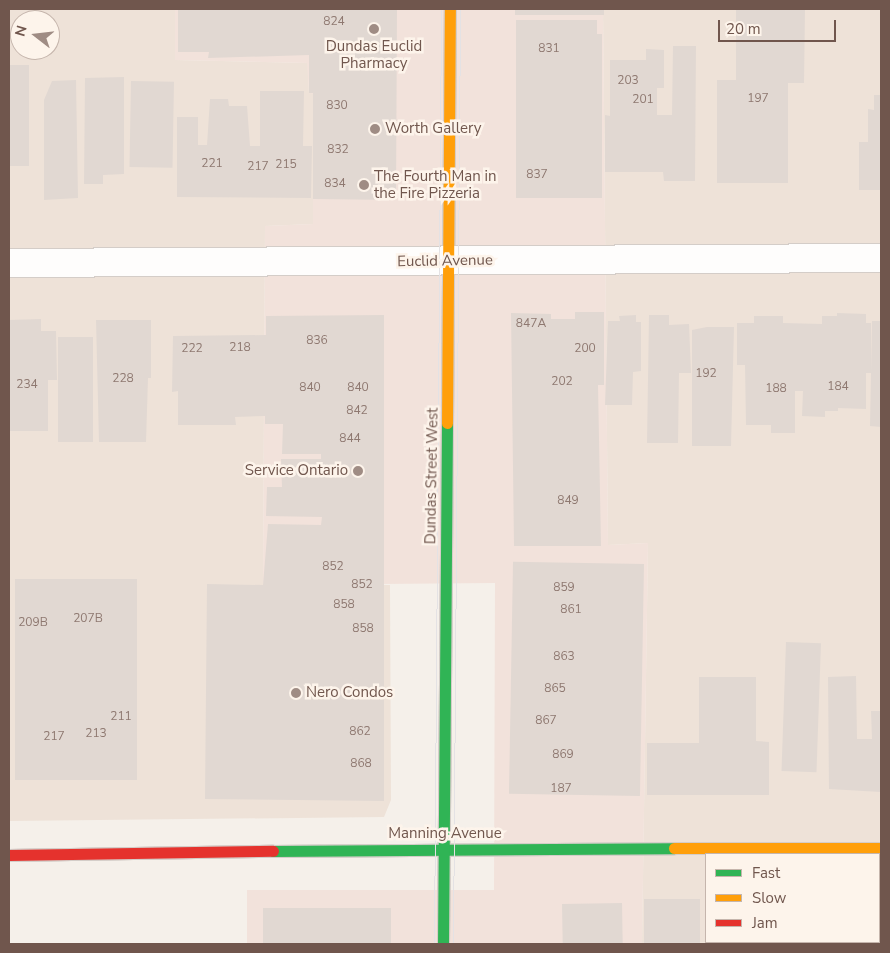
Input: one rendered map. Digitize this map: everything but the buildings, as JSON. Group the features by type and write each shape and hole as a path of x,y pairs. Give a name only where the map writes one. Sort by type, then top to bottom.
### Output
{"main road":[{"name":"Dundas Street West","path":"443,944 450,260 450,9"},
{"name":"Manning Avenue","path":"9,855 444,848 881,848"}],"street":[{"name":"Euclid Avenue","path":"9,264 881,258"}],"shaded area":[{"path":"9,9 175,9 175,60 308,63 309,93 313,93 313,224 265,226 263,584 390,585 391,800 384,817 9,821"},
{"path":"175,9 603,9 608,545 648,543 642,944 247,944 247,890 494,890 495,583 263,585 265,226 313,224 313,94 309,93 307,63 175,60"},
{"path":"603,9 881,9 881,944 642,944 648,543 608,545"}],"tram line":[{"path":"434,944 441,9"},
{"path":"453,944 460,9"}],"traffic: fast":[{"path":"443,944 447,423"},
{"path":"273,851 674,848"}],"traffic: slow":[{"path":"447,423 450,9"},
{"path":"674,848 881,848"}],"traffic: jam":[{"path":"9,855 273,851"}],"place":[{"name":"Dundas Euclid Pharmacy","path":"374,29"},
{"name":"Worth Gallery","path":"375,129"},
{"name":"The Fourth Man in the Fire Pizzeria","path":"364,185"},
{"name":"Service Ontario","path":"358,471"},
{"name":"Nero Condos","path":"296,693"}]}
